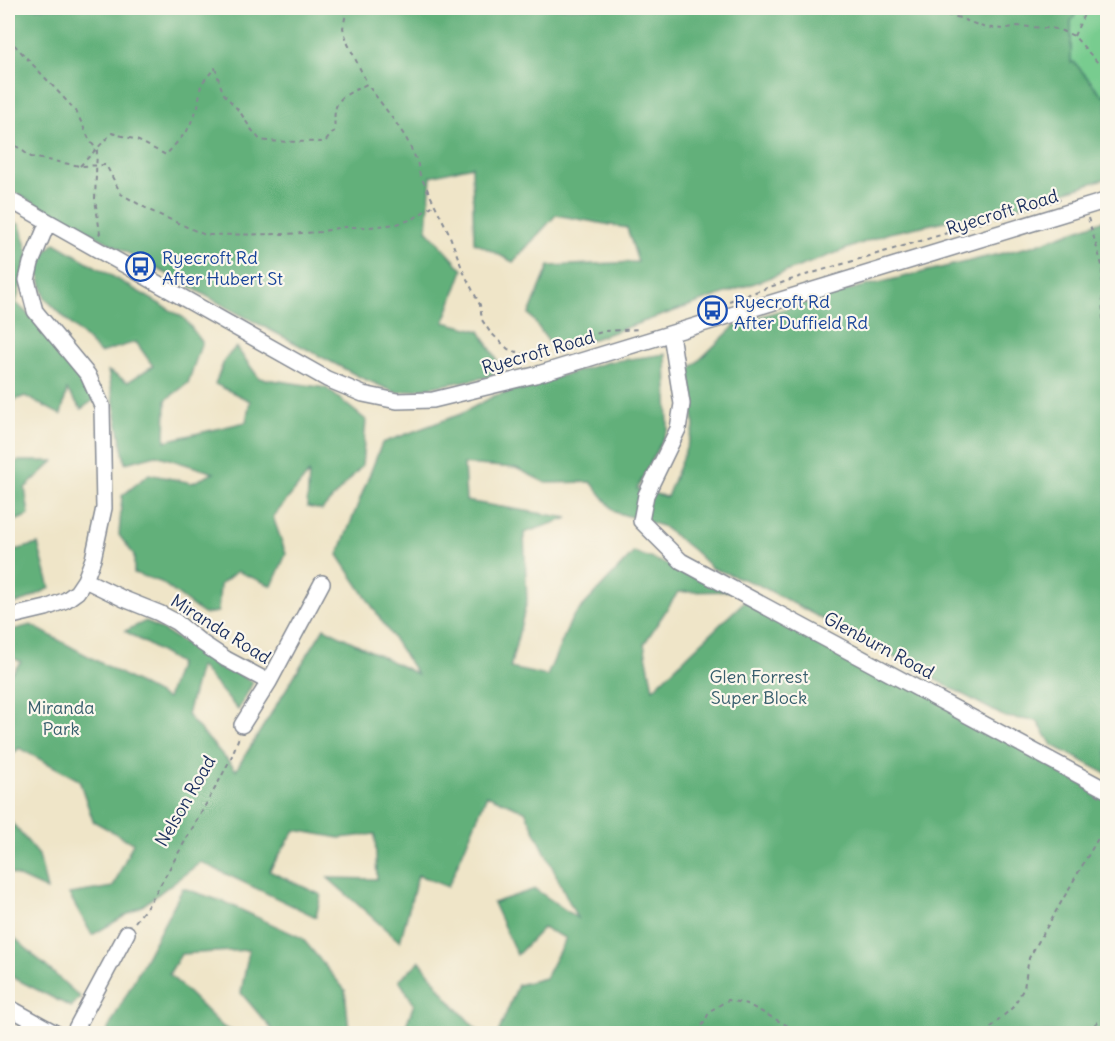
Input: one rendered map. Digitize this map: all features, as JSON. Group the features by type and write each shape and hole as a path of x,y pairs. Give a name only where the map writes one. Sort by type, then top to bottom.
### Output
{"street":[{"name":"Ryecroft Road","path":"8,199 327,379 363,394 396,401 433,400 524,378 1107,200"},
{"path":"8,617 46,608 66,600 77,591 86,580 104,508 102,405 88,375 35,311 27,280 31,263 48,222"},
{"name":"Glenburn Road","path":"671,334 682,404 678,429 646,495 641,521 681,561 1107,791"},
{"name":"Miranda Road","path":"86,580 176,622 226,659 269,682"},
{"path":"242,725 269,682 322,584"},
{"path":"73,1034 127,933"},
{"path":"8,1007 57,1034"}],"path":[{"path":"347,8 343,28 348,44 367,84 406,138 417,161 420,175 448,231 463,271 480,305 482,320 490,332 508,349 546,361"},
{"path":"827,8 871,8"},
{"path":"884,8 925,11 957,17 984,27 1003,29 1018,26 1057,29 1074,36 1099,64 1107,63"},
{"path":"1074,36 1087,8"},
{"path":"8,38 76,111 90,141 97,150 95,199 100,232 93,246"},
{"path":"80,166 112,133 137,140 165,155 188,130 198,107 201,84 215,68 223,93 260,140 325,142 335,130 333,112 341,98 367,84"},
{"path":"8,140 31,157 80,166 106,165 121,194 151,211 205,235 320,232 342,227 397,224 413,219 435,204"},
{"path":"723,303 809,274 1062,199"},
{"path":"1084,207 1102,265 1107,383"},
{"path":"554,356 579,339 605,331 647,329 653,339"},
{"name":"Nelson Road","path":"127,933 150,903 219,783 238,743 242,725"},
{"path":"984,1034 1013,1007 1024,987 1029,958 1107,821"},
{"path":"698,1034 710,1011 728,1000 747,1004 803,1034"},
{"path":"1079,1034 1107,1017"}],"green space":[{"path":"8,8 1080,8 1071,21 1071,63 1074,62 1103,96 1107,91 1107,178 1031,203 889,233 772,277 556,352 529,314 549,266 638,262 627,228 556,215 513,262 474,242 472,166 431,176 427,230 463,270 444,322 480,331 501,367 488,377 397,393 360,377 228,308 8,189"},
{"path":"1080,8 1107,8 1107,91 1103,96 1074,62 1071,64 1071,21"},
{"path":"8,218 20,225 28,254 16,303 55,339 98,397 81,409 67,390 61,415 25,396 8,403"},
{"name":"Glen Forrest Super Block","path":"1107,219 1107,774 1052,745 1037,721 1005,717 759,585 712,568 662,526 615,512 591,482 546,483 516,468 464,464 466,501 568,518 524,533 527,601 510,668 547,676 572,618 634,552 741,591 678,592 644,644 653,689 750,596 1107,793 1107,1033 498,1033 518,985 545,978 566,938 543,928 517,955 493,903 535,889 577,918 525,811 487,795 448,887 418,875 400,942 328,878 377,879 375,834 340,838 295,830 269,871 321,895 316,917 201,862 142,906 92,935 69,894 113,887 133,843 93,821 79,780 19,748 8,760 8,677 21,662 8,655 8,631 31,625 167,699 179,663 125,631 146,621 253,682 238,710 200,666 187,715 236,770 324,628 417,674 338,555 382,443 461,414 494,396 608,362 666,354 668,429 637,489 667,497 694,428 690,369 738,323 853,289 1032,246"},
{"path":"55,243 184,318 202,342 188,383 166,400 165,441 246,422 250,401 215,384 225,359 236,347 259,378 326,388 366,420 362,466 322,510 307,507 309,473 273,517 286,554 272,586 237,571 220,585 218,612 203,614 161,582 134,573 134,555 119,535 122,496 149,474 192,483 214,473 156,455 125,463 108,371 128,382 153,366 136,342 100,353 45,298 36,261"},
{"path":"17,461 54,461 25,488 29,515 8,524 8,473"},
{"path":"38,544 50,588 24,601 8,605 8,552"},
{"path":"8,818 39,855 47,890 8,872"},
{"path":"183,888 224,902 302,938 345,990 349,1030 338,1034 275,1033 241,993 249,950 181,954 169,974 223,1027 236,1033 106,1033"},
{"path":"8,932 80,997 71,1007 8,975"},
{"path":"420,961 448,999 480,1033 403,1033 414,1004 399,980"}],"place":[{"name":"Ryecroft Rd After Hubert St","path":"141,267"},
{"name":"Ryecroft Rd After Duffield Rd","path":"713,311"}],"park label":[{"name":"Miranda Park","path":"61,717"}]}
